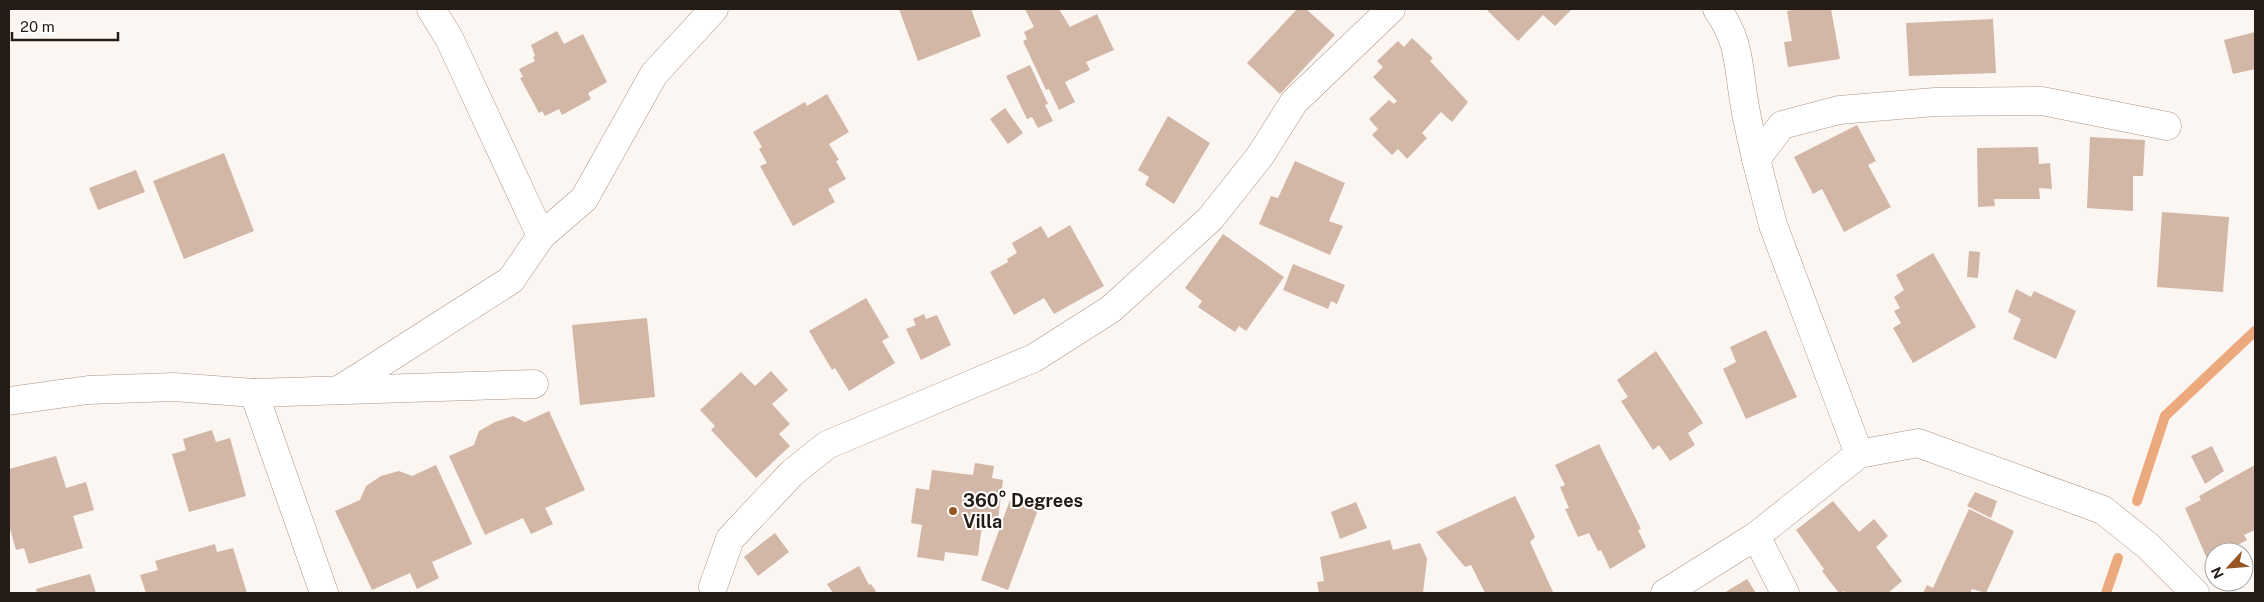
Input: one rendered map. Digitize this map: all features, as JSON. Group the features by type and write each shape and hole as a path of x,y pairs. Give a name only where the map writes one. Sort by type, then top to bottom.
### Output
{"street":[{"path":"431,9 449,38 541,236"},
{"path":"338,390 512,280 541,236 584,199 654,74 709,12 714,9"},
{"path":"708,591 730,539 792,473 827,445 1034,358 1111,309 1210,218 1260,156 1294,102 1391,9"},
{"path":"1717,9 1726,21 1737,48 1744,100 1756,159 1773,225 1859,454"},
{"path":"1756,159 1782,125 1838,110 1925,103 2042,101 2168,126"},
{"path":"9,401 98,389 174,387 254,393 534,384"},
{"path":"254,393 324,593"},
{"path":"1665,593 1756,536 1859,454 1918,443 2102,510 2148,546 2195,593"},
{"path":"1756,536 1784,593"}],"building":[{"path":"899,9 971,9 981,36 918,61"},
{"path":"1025,9 1059,9 1070,27 1097,14 1114,50 1086,62 1090,70 1065,82 1075,102 1059,110 1049,89 1046,90 1023,41 1027,39 1024,32 1034,27"},
{"path":"1297,9 1306,9 1335,35 1280,94 1247,63"},
{"path":"1486,9 1572,9 1555,26 1543,15 1518,41"},
{"path":"1831,9 1840,59 1788,67 1784,42 1792,41 1787,11"},
{"path":"1993,19 1996,73 1909,76 1906,23"},
{"path":"557,31 564,44 583,34 607,82 588,93 591,99 562,115 559,109 545,116 542,111 539,113 520,78 523,77 519,69 535,61 531,45"},
{"path":"2255,32 2255,69 2233,74 2224,40"},
{"path":"1412,38 1433,58 1430,61 1468,102 1452,122 1441,112 1422,133 1427,138 1407,159 1398,149 1392,155 1372,135 1378,129 1369,119 1389,100 1394,104 1397,101 1373,77 1383,67 1377,61 1398,41 1404,47"},
{"path":"1030,65 1048,104 1045,105 1053,121 1038,128 1032,117 1027,119 1006,76"},
{"path":"827,94 849,132 829,144 839,160 836,161 846,179 828,189 835,202 793,226 760,166 767,163 759,149 762,147 753,132 805,102 807,106"},
{"path":"1005,108 1023,133 1008,144 990,119"},
{"path":"1168,116 1210,143 1174,204 1145,185 1149,177 1138,170"},
{"path":"1857,125 1876,161 1868,165 1891,207 1844,232 1822,189 1813,194 1794,157"},
{"path":"2090,137 2145,140 2143,176 2133,176 2133,211 2087,208"},
{"path":"2038,147 2039,164 2050,163 2052,189 2039,188 2040,199 1994,199 1995,206 1978,207 1977,148"},
{"path":"224,153 254,231 184,259 153,181"},
{"path":"1295,161 1345,183 1329,221 1343,226 1330,255 1259,224 1271,196 1278,198"},
{"path":"136,170 145,192 98,210 89,188"},
{"path":"2162,212 2229,217 2223,292 2157,287"},
{"path":"1070,225 1104,286 1054,314 1044,298 1014,315 990,272 1008,262 1007,259 1017,253 1012,243 1041,226 1048,238"},
{"path":"1223,234 1284,277 1246,331 1239,326 1235,332 1198,307 1202,301 1185,288"},
{"path":"1969,251 1980,252 1978,278 1967,277"},
{"path":"1933,253 1976,327 1913,363 1893,328 1901,323 1894,311 1900,308 1894,297 1904,290 1896,275"},
{"path":"1293,264 1345,285 1337,304 1331,301 1328,309 1283,290"},
{"path":"2016,289 2031,297 2034,291 2076,311 2056,359 2013,339 2021,319 2008,312"},
{"path":"866,298 889,337 882,341 895,363 849,391 835,368 832,370 809,331"},
{"path":"924,314 926,319 937,315 951,345 921,360 906,329 916,325 913,319"},
{"path":"647,318 655,397 580,405 572,325"},
{"path":"1766,330 1797,397 1746,419 1723,369 1736,362 1730,347"},
{"path":"1656,351 1703,423 1688,433 1695,445 1670,461 1659,445 1653,450 1621,401 1628,397 1617,380"},
{"path":"771,371 788,390 772,404 790,424 779,434 790,446 756,478 711,430 715,426 700,410 741,372 755,386"},
{"path":"549,411 585,490 545,508 553,524 531,534 523,518 485,535 449,456 474,445 479,431 495,422 513,416 525,422"},
{"path":"212,430 216,442 230,438 246,496 189,512 172,454 186,450 183,439"},
{"path":"1599,444 1641,529 1638,530 1646,547 1610,569 1601,550 1598,551 1589,533 1578,537 1565,509 1569,508 1560,487 1565,485 1555,465"},
{"path":"2212,446 2224,471 2205,484 2191,456"},
{"path":"56,456 66,488 86,482 94,510 73,516 83,548 29,564 24,548 16,550 9,525 9,469"},
{"path":"975,463 994,466 992,478 1003,480 997,527 982,525 978,556 945,552 944,561 917,557 922,525 911,523 916,488 929,490 932,470 973,475"},
{"path":"436,465 472,544 432,562 439,578 417,589 410,573 372,590 335,511 360,500 366,486 381,476 399,471 412,476"},
{"path":"2255,465 2255,530 2244,535 2247,540 2243,542 2204,542 2204,552 2185,508 2201,500 2199,496"},
{"path":"1975,492 1997,501 1991,518 1967,506"},
{"path":"1515,496 1535,537 1530,542 1553,592 1485,593 1471,565 1465,567 1436,532"},
{"path":"1010,500 1038,510 1008,590 981,580"},
{"path":"1833,501 1859,532 1874,519 1888,536 1876,547 1902,581 1888,593 1845,593 1844,591 1839,593 1822,571 1824,569 1796,530"},
{"path":"1356,502 1367,528 1340,539 1331,512"},
{"path":"1969,509 2014,531 1986,593 1972,589 1970,593 1923,593 1927,585 1933,588"},
{"path":"775,533 789,552 758,576 744,557"},
{"path":"1390,540 1393,550 1420,543 1427,559 1423,593 1319,593 1317,582 1324,581 1320,557"},
{"path":"215,544 217,552 233,548 247,593 146,593 140,575 158,570 155,561"},
{"path":"859,566 869,585 871,584 877,593 833,593 827,584"},
{"path":"90,574 96,593 37,593 36,589"},
{"path":"1747,579 1756,593 1724,593"}],"waterway":[{"path":"2137,501 2165,416 2255,331"},
{"path":"2106,593 2118,558"}],"place":[{"name":"360° Degrees Villa","path":"953,511"}]}
